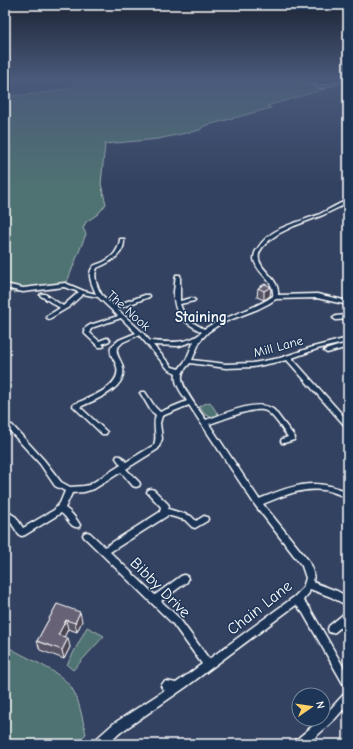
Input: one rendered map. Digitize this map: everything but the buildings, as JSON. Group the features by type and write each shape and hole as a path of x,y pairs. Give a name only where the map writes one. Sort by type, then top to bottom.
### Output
{"street":[{"path":"275,297 276,293 274,285 261,270 257,261 257,255 267,239 278,232 348,201"},
{"path":"100,296 93,280 93,272 95,267 110,261 117,255 121,247 122,240"},
{"path":"178,276 177,303 183,317 205,332"},
{"name":"The Nook","path":"5,286 23,290 62,285 100,296 115,308 140,333 170,368 180,372"},
{"path":"49,317 63,308 82,292"},
{"path":"43,295 63,308"},
{"path":"133,295 138,300"},
{"path":"115,308 147,296"},
{"path":"180,372 188,361 200,337 205,332 225,321 260,306 275,297 317,296 348,303"},
{"path":"177,303 192,300"},
{"path":"107,340 99,345 87,333 87,329 122,316"},
{"path":"336,318 348,317"},
{"path":"104,432 74,404 114,386 120,376 121,369 112,354 114,347 121,340 140,333"},
{"path":"150,344 178,344 200,337"},
{"name":"Mill Lane","path":"188,361 240,366 267,363 322,346 348,340"},
{"path":"327,351 348,345"},
{"path":"335,349 340,355"},
{"path":"288,357 348,425"},
{"name":"Chain Lane","path":"99,744 118,728 208,666 297,600 308,584 310,573 305,563 258,503 206,423 190,402 180,384 180,372"},
{"path":"148,395 153,409 159,415"},
{"path":"5,434 11,429 42,462 58,484 69,490 84,489 91,487 153,450 159,444 160,436 157,421 159,415 190,402"},
{"path":"206,423 253,408 261,407 269,410 292,438 284,441"},
{"path":"119,458 136,484"},
{"path":"258,503 287,490 313,485 334,489 348,495"},
{"path":"5,513 13,518 22,533 54,515 60,509 69,490"},
{"path":"104,552 163,516 165,511 163,504 151,492"},
{"path":"60,509 67,513 76,525"},
{"path":"165,511 188,518 195,525 204,519"},
{"name":"Bibby Drive","path":"87,535 156,600 186,633 208,666"},
{"path":"156,600 184,579"},
{"path":"308,584 338,594 348,602"},
{"path":"297,600 306,610 348,684"},
{"path":"332,629 348,616"},
{"path":"166,686 177,688"},
{"path":"300,744 332,715 348,696"}],"green space":[{"path":"5,115 245,115 204,126 200,130 158,139 105,144 101,184 106,204 98,214 86,222 83,228 86,234 67,282 31,288 15,293 5,289"},
{"path":"210,402 219,416 207,416 199,406"},
{"path":"87,627 104,636 73,670 67,665"},
{"path":"5,645 50,669 71,687 79,704 86,734 75,744 5,744"}],"district":[{"name":"Staining","path":"201,317"}]}
